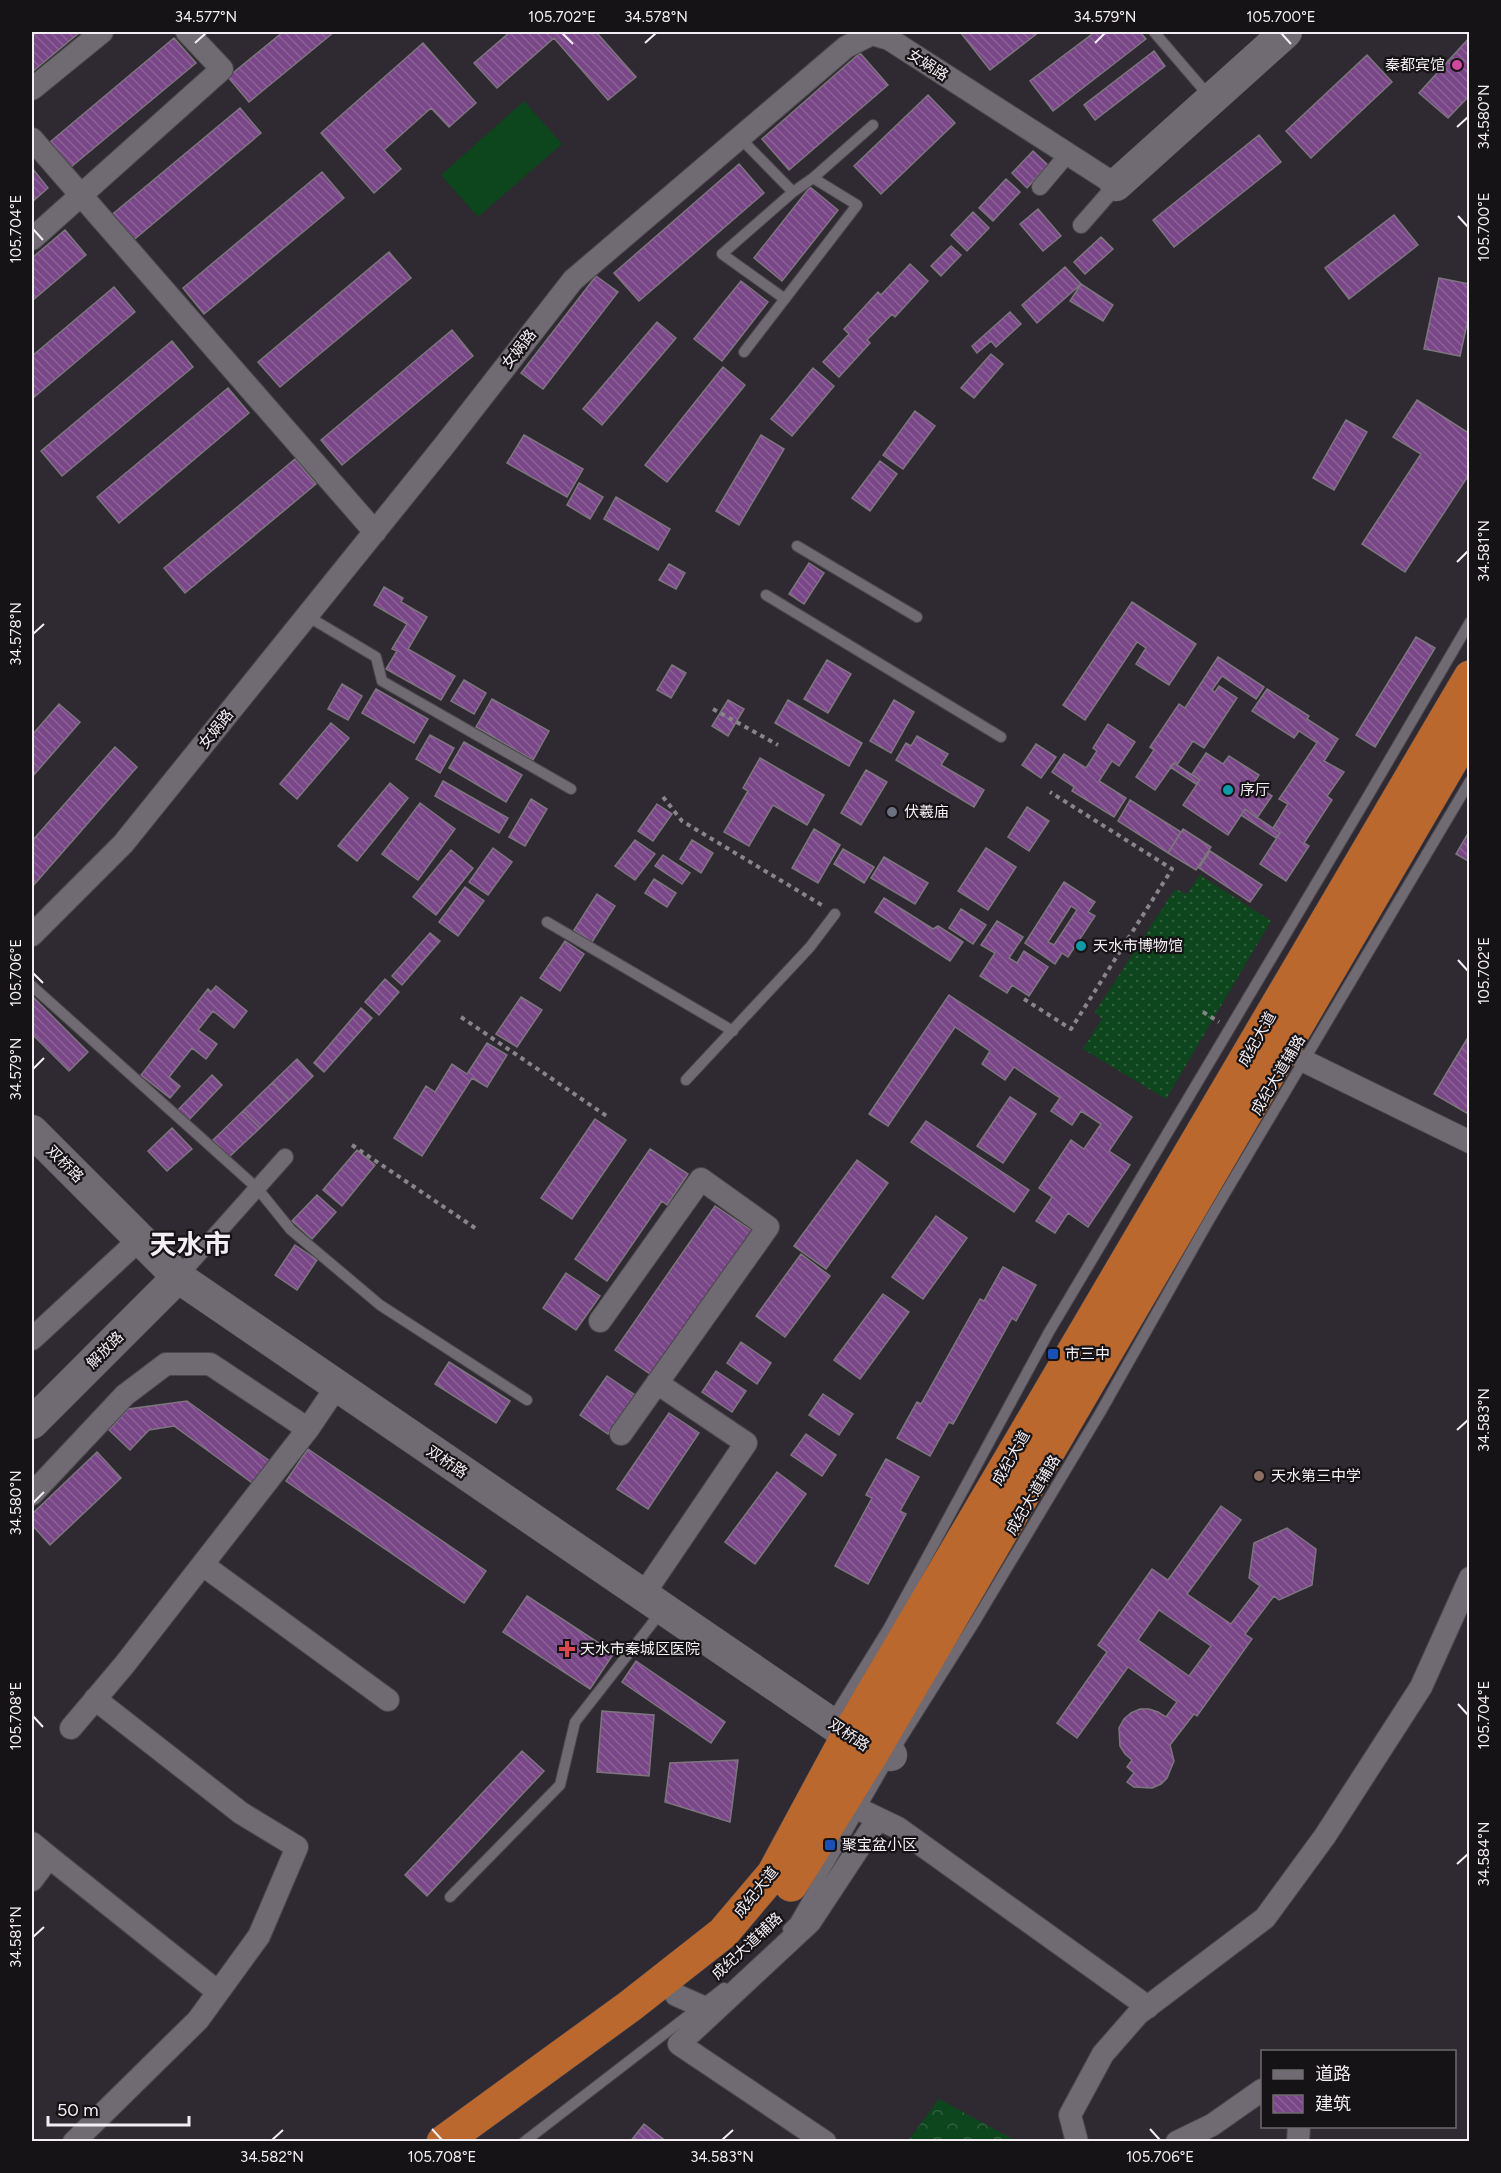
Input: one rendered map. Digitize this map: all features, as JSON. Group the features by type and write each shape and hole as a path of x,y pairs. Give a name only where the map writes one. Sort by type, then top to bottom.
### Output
{"highway":[{"name":"成纪大道","path":"477,2142 696,2005 724,1957 860,1810 861,1741 1470,676"},
{"name":"成纪大道","path":"443,2142 630,2006 723,1933 773,1874 861,1741 1470,729"}],"main road":[{"path":"1116,185 1286,32"},
{"name":"双桥路","path":"32,1131 177,1277 861,1741"},
{"name":"解放路","path":"32,1424 177,1277"}],"street":[{"path":"32,89 102,32"},
{"path":"32,239 222,69 187,32"},
{"name":"女娲路","path":"32,935 123,844 375,532 573,280 846,47 873,33 888,39 1116,185"},
{"path":"32,139 375,532"},
{"path":"1040,187 1067,155"},
{"path":"1081,225 1116,185"},
{"path":"1304,1061 1470,1142"},
{"path":"177,1277 285,1156"},
{"path":"600,1321 701,1179 768,1227 621,1434"},
{"path":"32,1339 140,1239"},
{"path":"32,1494 125,1395 166,1364 210,1365 308,1429"},
{"path":"653,1602 746,1443 657,1383"},
{"path":"71,1728 203,1565 308,1429 337,1386"},
{"path":"203,1565 388,1700"},
{"path":"1077,2142 1071,2115 1102,2054 1138,2014 1265,1918 1325,1836 1421,1686 1470,1578"},
{"path":"74,2142 198,2020 259,1936 297,1846 241,1813 95,1699"},
{"path":"860,1810 898,1828 1148,2007"},
{"path":"32,1843 218,1992"},
{"path":"32,1880 49,1857"},
{"path":"696,2005 679,2044 825,2142"},
{"path":"1178,2142 1212,2125 1261,2092"}],"lane":[{"path":"1154,32 1211,99"},
{"path":"785,299 722,254 873,124"},
{"path":"740,138 793,192"},
{"path":"744,352 857,205 813,178"},
{"path":"797,546 917,617"},
{"path":"766,595 1001,737"},
{"path":"307,616 376,657 382,681 571,789"},
{"path":"861,1741 888,1629 1049,1332 1470,622"},
{"name":"成纪大道辅路","path":"861,1741 982,1610 1100,1413 1214,1212 1470,781"},
{"path":"686,1080 810,947 835,914"},
{"path":"547,922 733,1031"},
{"path":"32,986 257,1188 291,1230 380,1305 527,1400"},
{"path":"450,1897 560,1785 575,1722 653,1602"},
{"path":"524,2142 696,2005"}],"path":[{"path":"713,709 778,745"},
{"path":"1024,999 1071,1029 1172,869 1050,792"},
{"path":"663,797 682,821 835,914"},
{"path":"461,1017 608,1117"},
{"path":"352,1145 478,1230"}],"green space":[{"path":"524,101 562,144 478,217 441,175"},
{"path":"1200,875 1271,921 1166,1099 1083,1049 1102,1019 1095,1012 1175,889 1187,894"},
{"path":"939,2099 1016,2141 908,2141"}],"building":[{"path":"32,32 80,32 32,72"},
{"path":"283,32 334,32 249,102 228,77"},
{"path":"510,32 596,32 636,77 608,100 554,38 497,88 474,63"},
{"path":"1039,32 990,70 961,33"},
{"path":"1095,32 1140,32 1146,39 1053,111 1030,81"},
{"name":"秦都宾馆","path":"1470,37 1470,95 1448,118 1419,93"},
{"path":"174,38 196,63 71,167 50,142"},
{"path":"423,43 476,103 449,127 431,108 384,150 401,169 374,193 321,133"},
{"path":"1154,51 1165,66 1095,120 1084,105"},
{"path":"860,53 888,85 789,170 762,139"},
{"path":"1367,55 1392,82 1311,158 1286,131"},
{"path":"928,95 955,123 881,194 854,166"},
{"path":"240,108 261,133 130,243 109,217"},
{"path":"1259,135 1281,162 1174,247 1153,220"},
{"path":"1033,151 1048,165 1027,188 1012,173"},
{"path":"739,164 764,193 639,301 614,273"},
{"path":"32,168 48,188 32,202"},
{"path":"322,172 344,198 204,314 183,288"},
{"path":"1006,179 1020,192 993,221 979,208"},
{"path":"810,187 838,210 782,281 754,258"},
{"path":"1038,209 1061,236 1043,251 1020,224"},
{"path":"973,212 989,228 967,251 951,235"},
{"path":"1394,215 1418,245 1349,299 1325,268"},
{"path":"65,230 86,255 32,301 32,258"},
{"path":"1101,237 1113,249 1085,274 1074,262"},
{"path":"951,246 961,255 941,276 931,266"},
{"path":"389,252 411,278 280,387 258,362"},
{"path":"910,264 928,281 895,317 892,314 867,340 870,343 839,377 823,362 849,334 844,329 878,292 881,295"},
{"path":"1065,267 1081,284 1037,323 1022,305"},
{"path":"596,276 618,292 543,389 521,373"},
{"path":"1439,278 1470,284 1470,310 1460,356 1424,349"},
{"path":"741,281 768,302 722,361 694,339"},
{"path":"1081,284 1113,305 1103,321 1070,301"},
{"path":"114,287 135,312 32,399 32,356"},
{"path":"1010,312 1021,324 996,347 991,341 977,353 972,346"},
{"path":"657,322 676,338 602,425 583,409"},
{"path":"452,330 473,356 342,465 321,440"},
{"path":"172,341 193,367 62,476 41,451"},
{"path":"991,354 1003,364 974,398 961,388"},
{"path":"723,367 745,385 667,482 645,465"},
{"path":"813,368 834,386 792,436 771,419"},
{"path":"228,388 249,413 119,523 97,497"},
{"path":"1417,400 1470,434 1470,473 1405,572 1362,544 1421,454 1393,437"},
{"path":"915,411 935,426 903,469 883,455"},
{"path":"1346,420 1367,432 1334,490 1313,478"},
{"path":"524,435 583,469 567,497 507,463"},
{"path":"761,435 784,449 739,525 716,511"},
{"path":"295,459 316,484 185,593 164,568"},
{"path":"880,461 897,474 870,511 852,498"},
{"path":"579,483 603,497 590,519 567,505"},
{"path":"616,497 670,529 658,550 604,519"},
{"path":"809,563 824,573 804,604 789,594"},
{"path":"669,564 685,573 676,589 659,580"},
{"path":"384,587 403,598 401,602 427,617 408,649 455,676 441,700 386,669 397,651 392,649 407,624 374,605"},
{"path":"1132,602 1196,644 1169,685 1136,664 1146,648 1137,642 1085,720 1063,705"},
{"path":"1416,637 1435,648 1375,747 1356,735"},
{"path":"1218,657 1264,687 1256,699 1222,676 1212,690 1215,692 1219,686 1237,698 1204,748 1193,741 1177,765 1174,763 1155,790 1136,777 1154,750 1150,747 1179,704 1185,708"},
{"path":"827,660 851,674 828,713 804,699"},
{"path":"672,665 686,673 671,698 657,690"},
{"path":"464,680 486,693 474,714 451,701"},
{"path":"342,684 362,696 348,720 328,709"},
{"path":"376,689 428,719 414,743 362,713"},
{"path":"1267,689 1309,716 1307,719 1338,739 1324,761 1344,772 1327,796 1332,800 1304,843 1309,846 1286,881 1260,864 1280,833 1273,828 1288,804 1279,799 1317,743 1299,731 1294,738 1252,711"},
{"path":"492,699 549,731 533,760 476,727"},
{"path":"728,700 744,709 728,736 712,726"},
{"path":"788,700 862,743 849,766 775,723"},
{"path":"894,700 914,712 891,753 870,741"},
{"path":"59,704 80,722 32,777 32,735"},
{"path":"331,723 349,738 297,799 280,784"},
{"path":"1108,724 1135,742 1119,766 1112,761 1099,781 1126,798 1114,817 1072,791 1074,787 1052,772 1064,754 1086,768 1097,751 1093,748"},
{"path":"430,735 454,748 440,773 416,759"},
{"path":"917,736 948,754 941,765 984,790 974,807 896,760 906,743 911,746"},
{"path":"464,742 522,775 506,802 449,768"},
{"path":"1036,744 1056,757 1041,778 1022,765"},
{"path":"115,747 137,767 32,887 32,841"},
{"name":"序厅","path":"1206,753 1223,764 1229,756 1259,775 1253,784 1272,796 1257,818 1245,809 1228,835 1183,805 1200,780 1192,774"},
{"path":"760,758 824,795 807,825 773,805 749,846 724,832 748,791 743,788"},
{"path":"1174,763 1200,780 1196,784 1170,767"},
{"path":"866,770 887,782 861,825 841,813"},
{"path":"443,781 508,818 499,833 435,796"},
{"path":"390,783 408,798 357,861 338,846"},
{"path":"531,799 547,809 525,846 509,837"},
{"path":"1130,800 1181,832 1168,853 1118,821"},
{"path":"420,803 455,829 418,880 382,854"},
{"path":"657,804 672,814 653,841 638,831"},
{"path":"1027,807 1049,821 1029,851 1008,837"},
{"path":"1245,809 1280,833 1276,838 1241,815"},
{"path":"814,829 840,845 818,883 792,868"},
{"path":"1183,829 1211,847 1196,870 1168,853"},
{"path":"1470,830 1470,862 1456,854"},
{"path":"635,840 655,854 635,880 615,866"},
{"path":"692,840 713,853 701,873 680,859"},
{"path":"493,848 512,862 488,895 469,882"},
{"path":"986,848 1016,867 988,910 958,891"},
{"path":"843,849 874,867 864,883 834,864"},
{"path":"451,850 473,868 436,915 413,897"},
{"path":"1210,851 1262,885 1250,902 1199,868"},
{"path":"663,855 690,873 682,884 655,866"},
{"path":"884,857 928,883 915,904 871,878"},
{"path":"654,879 676,893 667,907 645,893"},
{"path":"1064,882 1095,902 1088,912 1095,916 1068,957 1062,953 1055,964 1025,943","holes":["1071,906 1077,910 1054,945 1048,942"]},
{"path":"465,887 484,901 458,936 439,922"},
{"path":"597,894 615,906 592,942 574,930"},
{"path":"884,898 933,929 938,926 963,942 950,961 875,912"},
{"path":"961,909 986,925 973,944 949,928"},
{"path":"997,921 1023,937 1009,958 1017,963 1024,951 1048,967 1029,996 1012,985 1007,993 980,976 995,953 981,945"},
{"path":"430,933 440,941 402,985 392,976"},
{"path":"565,941 584,954 560,991 540,978"},
{"path":"385,979 399,992 379,1015 365,1002"},
{"path":"216,986 247,1011 234,1028 213,1011 198,1030 217,1044 206,1059 192,1048 169,1077 180,1086 170,1098 141,1075 208,989 211,992"},
{"path":"949,995 1132,1117 1109,1151 1130,1165 1088,1227 1068,1213 1055,1233 1036,1221 1052,1197 1039,1188 1071,1140 1084,1149 1101,1124 1081,1111 1072,1125 1051,1111 1060,1098 1014,1067 1005,1080 982,1064 990,1051 955,1027 888,1126 869,1114"},
{"path":"33,997 88,1052 69,1071 32,1034"},
{"path":"521,997 542,1010 517,1047 496,1034"},
{"path":"361,1008 372,1018 324,1072 314,1063"},
{"path":"1470,1034 1470,1115 1434,1094"},
{"path":"487,1043 507,1055 487,1087 472,1078 422,1156 394,1138 426,1086 435,1092 452,1064 467,1074"},
{"path":"297,1059 313,1076 289,1100 272,1083"},
{"path":"212,1075 222,1085 188,1121 177,1111"},
{"path":"272,1083 289,1100 260,1128 243,1111"},
{"path":"1010,1097 1036,1114 1003,1163 977,1146"},
{"path":"243,1111 260,1128 229,1157 213,1140"},
{"path":"595,1119 626,1140 572,1219 541,1198"},
{"path":"926,1121 1029,1190 1014,1212 911,1142"},
{"path":"172,1128 192,1149 167,1171 148,1151"},
{"path":"650,1149 688,1174 667,1205 662,1201 607,1281 575,1259"},
{"path":"357,1150 375,1165 342,1206 323,1190"},
{"path":"857,1160 888,1183 826,1269 794,1246"},
{"path":"317,1195 336,1212 312,1239 292,1221"},
{"path":"715,1206 752,1231 653,1376 615,1350"},
{"path":"936,1216 967,1238 923,1299 892,1277"},
{"path":"295,1245 317,1260 297,1290 275,1275"},
{"path":"801,1254 830,1276 785,1337 756,1316"},
{"path":"1003,1267 1036,1285 1016,1321 1012,1318 953,1424 949,1422 930,1456 897,1438 917,1402 921,1404 980,1299 984,1301"},
{"path":"566,1273 600,1296 576,1330 543,1308"},
{"path":"883,1294 909,1312 860,1379 834,1360"},
{"path":"741,1342 771,1363 757,1384 727,1363"},
{"path":"449,1362 510,1401 496,1423 435,1384"},
{"path":"716,1371 746,1391 732,1412 702,1392"},
{"path":"607,1376 635,1395 608,1434 580,1415"},
{"path":"823,1394 853,1414 839,1435 809,1415"},
{"path":"187,1401 271,1462 255,1485 174,1426 149,1430 130,1450 109,1430 128,1409"},
{"path":"669,1413 699,1433 648,1509 617,1489"},
{"path":"806,1434 836,1455 822,1476 791,1455"},
{"path":"308,1449 486,1571 464,1603 286,1481"},
{"path":"97,1452 121,1478 50,1545 32,1525 32,1514"},
{"path":"886,1459 919,1477 900,1511 906,1514 868,1584 835,1566 872,1498 866,1495"},
{"path":"777,1472 806,1494 755,1564 725,1542"},
{"path":"1221,1506 1241,1520 1187,1594 1231,1624 1260,1586 1249,1578 1254,1543 1287,1528 1316,1549 1312,1585 1279,1600 1274,1596 1245,1634 1252,1639 1197,1716 1194,1714 1170,1745 1174,1761 1167,1778 1152,1788 1134,1787 1127,1782 1134,1773 1127,1767 1132,1760 1120,1746 1119,1728 1124,1719 1140,1709 1149,1709 1166,1717 1177,1702 1128,1667 1077,1738 1057,1723 1107,1652 1098,1645 1152,1569 1168,1580","holes":["1159,1610 1211,1646 1189,1676 1138,1640"]},
{"path":"527,1596 614,1653 590,1689 503,1632"},
{"path":"636,1661 725,1722 711,1743 622,1682"},
{"path":"602,1711 654,1715 649,1776 597,1772"},
{"path":"522,1751 544,1771 427,1896 405,1875"},
{"path":"738,1760 730,1822 665,1802 670,1763"},
{"path":"644,2124 663,2139 661,2142 630,2142"}],"place":[{"name":"秦都宾馆","path":"1457,65"},
{"name":"序厅","path":"1228,790"},
{"name":"伏羲庙","path":"892,812"},
{"name":"天水市博物馆","path":"1081,946"},
{"name":"市三中","path":"1053,1354"},
{"name":"天水第三中学","path":"1259,1476"},
{"name":"天水市秦城区医院","path":"567,1649"},
{"name":"聚宝盆小区","path":"830,1845"}],"district":[{"name":"天水市","path":"190,1244"}]}
